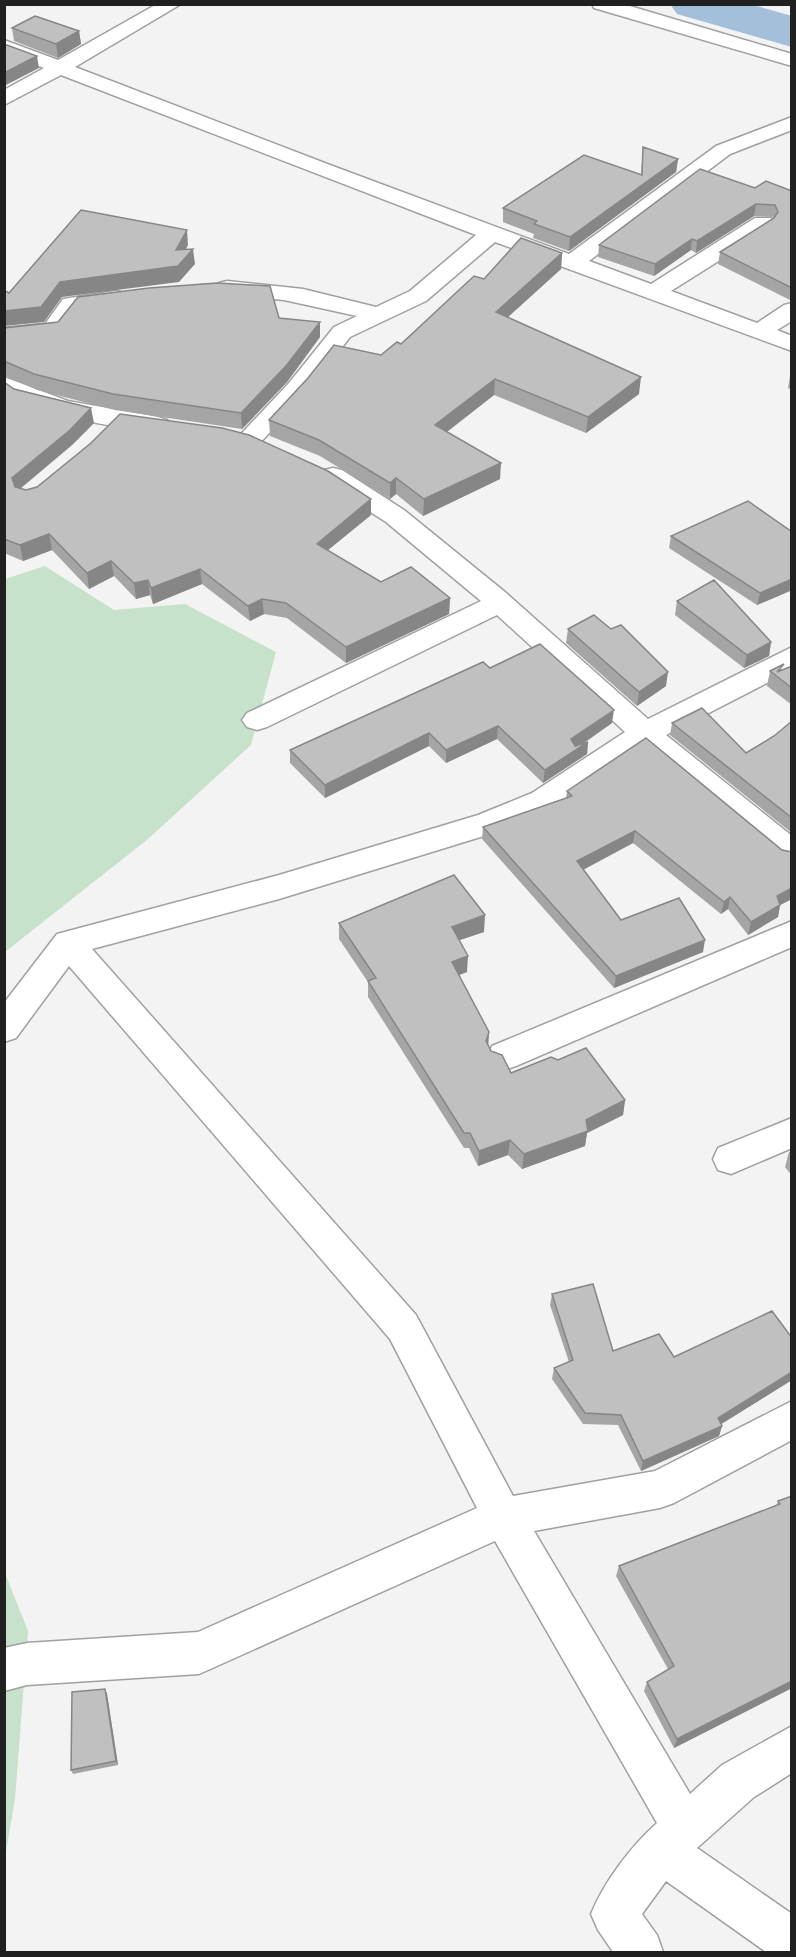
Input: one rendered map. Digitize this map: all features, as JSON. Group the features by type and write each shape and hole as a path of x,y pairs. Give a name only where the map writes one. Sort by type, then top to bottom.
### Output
{"street":[{"path":"4,99 172,4"},
{"path":"601,4 792,60"},
{"path":"4,46 322,170 574,261 792,344"},
{"path":"574,261 723,150 792,123"},
{"path":"654,292 763,223"},
{"path":"248,440 298,388 342,332 418,296 493,232"},
{"path":"200,289 275,290 335,302 378,315"},
{"path":"4,335 52,330 71,304 136,295"},
{"path":"759,332 792,310"},
{"path":"4,384 27,397 107,427 181,428"},
{"path":"309,465 339,479 395,516 500,603 645,734 792,854"},
{"path":"257,720 500,603"},
{"path":"4,1029 68,943 279,887 489,823 543,801 645,734 779,665 792,656"},
{"path":"504,1056 792,933"},
{"path":"68,943 403,1327 674,1839 792,1943"},
{"path":"731,1159 792,1132"},
{"path":"4,1670 27,1664 199,1653 503,1517 660,1489 792,1419"},
{"path":"640,1953 614,1914 674,1839 738,1781 792,1748"}],"green space":[{"path":"45,566 114,610 185,604 276,652 251,745 148,839 5,952 5,579"},
{"path":"5,1573 28,1631 15,1799 5,1858"}],"building":[{"path":"35,16 79,31 56,44 12,28"},
{"path":"4,44 37,56 4,73"},
{"path":"643,147 678,159 570,237 534,224 537,221 503,208 584,155 642,175"},
{"path":"700,169 755,188 766,181 792,191 792,288 720,252 774,218 778,212 775,205 756,204 697,241 692,239 655,264 599,245"},
{"path":"81,210 187,230 176,250 193,249 178,266 60,282 41,307 4,311 4,290 9,293"},
{"path":"521,238 562,253 496,312 641,377 588,417 495,379 435,425 501,463 424,499 396,478 390,483 319,440 269,420 308,378 334,345 381,355 397,342 401,344 474,276 484,279"},
{"path":"217,283 270,286 279,318 320,322 286,366 241,413 113,394 34,374 4,361 4,328 58,322 78,297 149,288"},
{"path":"4,382 14,389 91,408 70,430 12,478 15,487 26,490 37,487 91,443 120,414 222,428 249,435 328,471 371,499 317,544 381,582 411,567 450,598 346,647 286,603 262,599 248,606 200,569 151,588 148,580 134,583 111,561 87,573 49,534 20,545 4,539"},
{"path":"748,501 792,532 792,579 760,593 671,536"},
{"path":"714,580 771,642 747,655 677,601"},
{"path":"594,615 611,629 621,625 668,672 639,692 568,629"},
{"path":"540,644 614,710 571,739 575,746 588,742 545,770 498,726 446,750 429,733 325,785 290,750 483,662 490,668"},
{"path":"784,664 777,672 792,666 792,688 770,671"},
{"path":"702,708 746,753 774,736 792,721 792,818 672,723"},
{"path":"646,738 782,850 792,852 792,888 777,896 780,905 751,922 730,897 724,902 635,831 577,861 621,920 679,898 705,940 616,976 483,827 572,796 567,791"},
{"path":"454,875 485,915 452,927 468,956 452,962 489,1032 486,1041 491,1051 502,1055 511,1073 551,1057 558,1060 586,1048 625,1100 586,1120 588,1131 524,1154 510,1140 479,1151 470,1133 464,1133 368,981 376,978 339,923"},
{"path":"593,1284 613,1351 659,1334 674,1357 772,1311 792,1338 792,1372 718,1418 722,1426 643,1461 621,1415 585,1413 554,1368 573,1360 552,1294"},
{"path":"792,1496 792,1681 677,1739 647,1682 674,1666 619,1566 780,1504 778,1501"},
{"path":"105,1689 116,1761 71,1770 72,1692"}],"waterway":[{"path":"694,4 792,32"}]}
